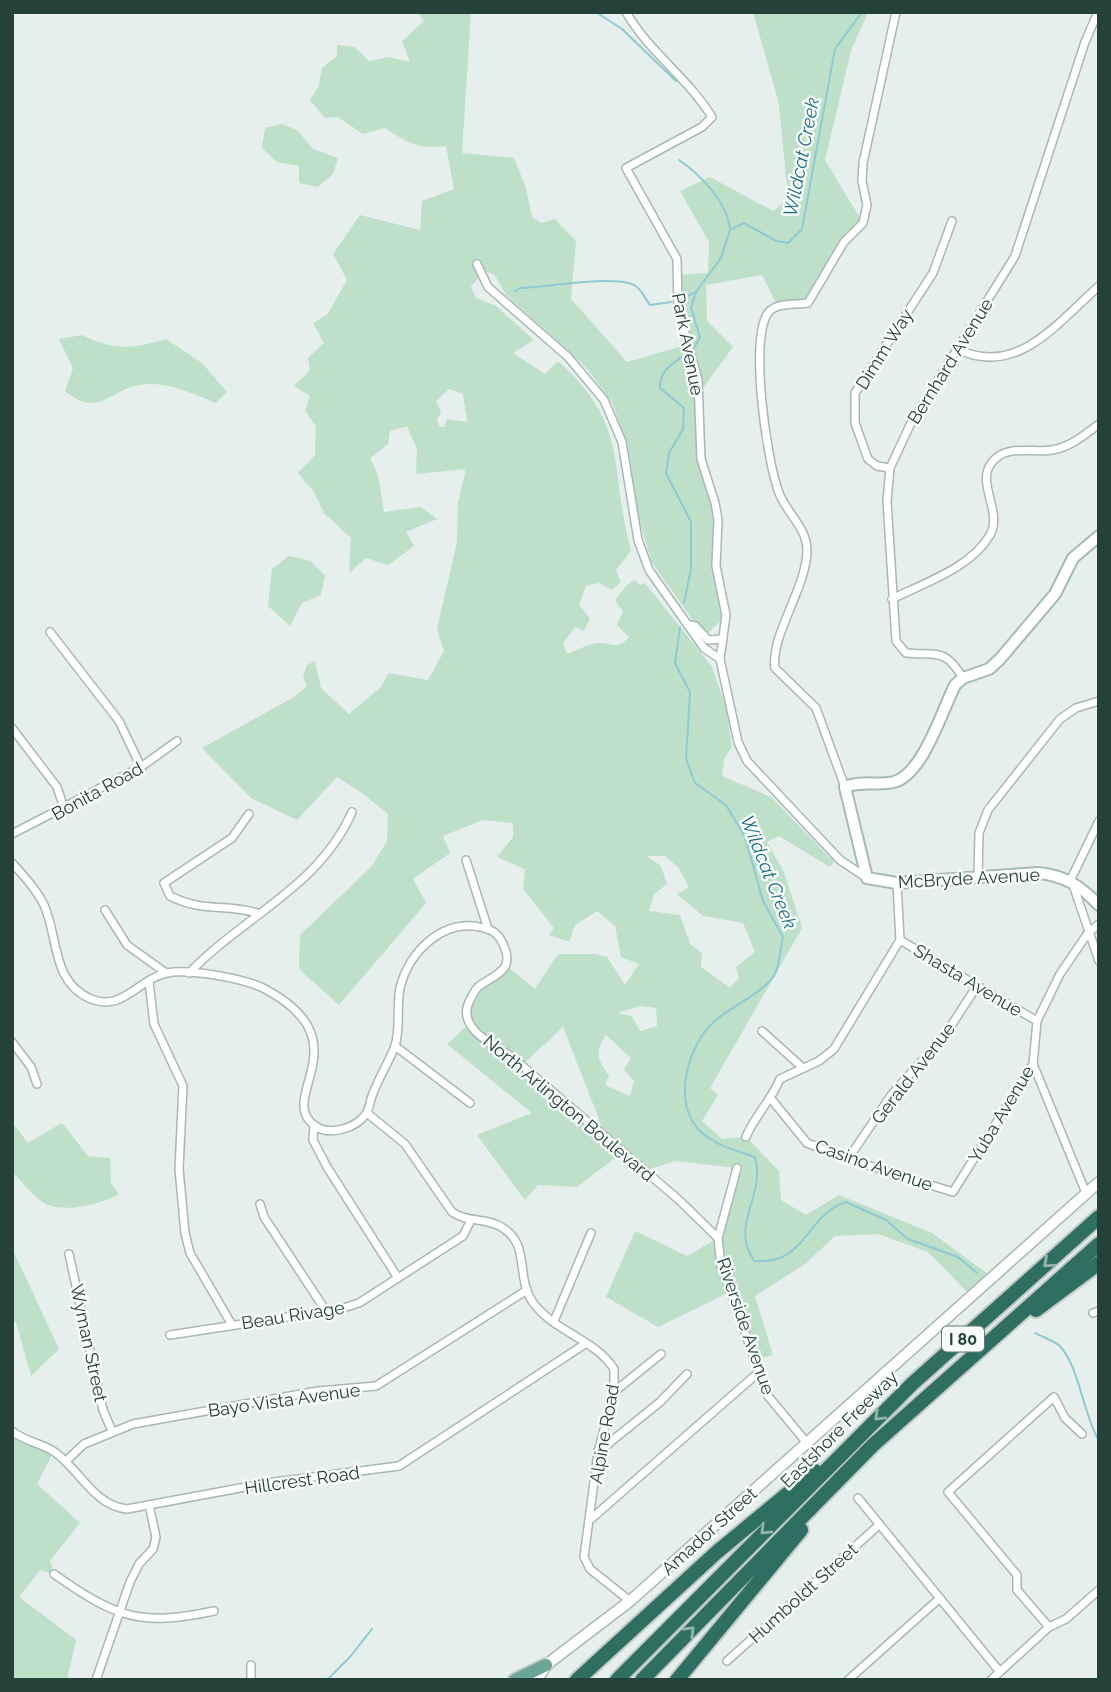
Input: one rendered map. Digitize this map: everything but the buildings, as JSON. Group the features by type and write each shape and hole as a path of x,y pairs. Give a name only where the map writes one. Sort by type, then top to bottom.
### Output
{"highway":[{"name":"Eastshore Freeway","path":"617,1680 912,1384 1099,1217"},
{"name":"Eastshore Freeway","path":"642,1680 873,1445 1099,1244"},
{"path":"980,1349 1099,1263"},
{"path":"677,1680 873,1445"},
{"path":"577,1680 786,1493 806,1476 831,1464"}],"main road":[{"path":"867,878 845,787 858,782 893,782 912,771 955,685 963,678 989,669 1000,659 1055,594 1073,558 1099,537"},
{"name":"McBryde Avenue","path":"867,878 897,883 1039,873 1071,879"},
{"path":"1071,879 1099,905"},
{"path":"515,1680 546,1665"}],"street":[{"name":"Park Avenue","path":"626,12 642,37 698,94 712,117 702,127 626,168 676,253 678,308 693,353 700,392 701,459 718,520 716,566 726,615 719,659 738,742 747,761 840,860 867,878"},
{"path":"845,787 816,708 775,668 775,652 798,590 807,548 801,529 779,494 774,476 758,358 760,333 768,313 777,305 808,303 844,243 863,223 867,205 862,181 863,163 896,12"},
{"name":"Bernhard Avenue","path":"963,678 946,656 933,652 906,653 896,641 887,501 890,468 910,425 1015,256 1085,42 1098,12"},
{"name":"Dimm Way","path":"890,468 877,466 868,459 855,424 855,393 933,272 952,221"},
{"path":"477,264 488,287 568,357 604,400 622,442 643,556 653,578 690,625 695,626 719,659"},
{"path":"957,349 976,358 997,359 1018,353 1036,342 1099,286"},
{"path":"892,599 978,552 992,532 994,508 986,487 988,468 996,457 1009,451 1053,450 1075,443 1099,425"},
{"path":"50,632 118,721 141,767"},
{"path":"706,643 722,639"},
{"path":"978,878 977,847 988,810 1060,719 1076,708 1099,701"},
{"path":"12,728 57,787 64,808"},
{"name":"Bonita Road","path":"12,834 141,767 177,741"},
{"path":"189,973 212,949 311,874 344,831 352,812"},
{"path":"249,814 232,838 164,883 170,896 190,906 241,908 257,913"},
{"path":"1099,821 1071,879 1099,961"},
{"path":"467,860 488,929"},
{"path":"12,863 34,888 45,908 64,975 79,994 103,1004 125,999 166,973 189,973 252,982 289,1002 306,1019 314,1036 316,1052 304,1097 306,1115 314,1125 327,1130 353,1125 367,1113 375,1085 395,1046 400,990 408,966 421,948 434,936 451,928 468,924 488,929"},
{"path":"746,1137 754,1119 772,1100 780,1079 834,1049 900,940 897,883"},
{"path":"106,910 127,945 166,973"},
{"name":"Yuba Avenue","path":"953,1192 1034,1064 1037,1021 1060,974 1088,933 1099,924"},
{"name":"North Arlington Boulevard","path":"488,929 499,935 503,943 507,952 506,965 495,979 477,988 467,1007 469,1024 486,1042 512,1056 679,1200 718,1238"},
{"name":"Shasta Avenue","path":"900,940 1037,1021"},
{"path":"149,982 154,1024 183,1086 178,1169 185,1233 195,1262 232,1325"},
{"name":"Gerald Avenue","path":"848,1159 892,1094 945,1035 977,986"},
{"path":"762,1031 803,1068"},
{"path":"12,1042 31,1067 37,1084"},
{"path":"395,1046 470,1102"},
{"path":"1034,1064 1086,1193"},
{"name":"Casino Avenue","path":"772,1100 807,1143 848,1159 953,1192"},
{"name":"Alpine Road","path":"367,1113 405,1144 452,1212 471,1220 488,1221 502,1227 516,1239 532,1302 585,1344 607,1357 614,1369 614,1392 598,1452 591,1519 583,1544 584,1558 590,1569 630,1601"},
{"path":"314,1125 313,1140 322,1158 398,1278"},
{"path":"718,1238 737,1168"},
{"name":"Amador Street","path":"537,1680 546,1665 630,1601 1099,1182"},
{"path":"260,1204 264,1217 326,1311"},
{"name":"Beau Rivage","path":"170,1335 326,1311 359,1303 463,1236 471,1220"},
{"path":"554,1321 591,1233"},
{"name":"Riverside Avenue","path":"718,1238 721,1266 759,1372 775,1405 807,1443"},
{"name":"Wyman Street","path":"69,1254 103,1410 112,1431"},
{"name":"Bayo Vista Avenue","path":"66,1461 84,1444 112,1431 154,1420 318,1391 376,1386 527,1290"},
{"name":"Hillcrest Road","path":"12,1431 54,1451 114,1508 149,1505 267,1482 400,1466 585,1344"},
{"path":"614,1392 661,1354"},
{"path":"591,1519 759,1372"},
{"path":"598,1452 660,1402 687,1374"},
{"path":"1049,1628 1017,1590 1017,1575 947,1492 1054,1397 1065,1418 1082,1434"},
{"path":"858,1498 1000,1672"},
{"path":"96,1680 118,1611 139,1564 153,1549 156,1537 149,1505"},
{"name":"Humboldt Street","path":"727,1661 879,1525"},
{"path":"54,1574 96,1604 145,1620 214,1611"},
{"path":"991,1680 1049,1628 1066,1619 1099,1590"},
{"path":"848,1680 940,1598"},
{"path":"251,1665 251,1680"}],"green space":[{"path":"417,12 471,12 462,153 514,158 526,188 532,217 541,223 555,219 576,241 571,299 627,362 690,344 678,308 677,275 708,273 709,242 680,191 710,177 773,211 788,199 779,104 753,12 868,12 851,51 825,160 863,223 844,243 808,303 777,305 762,275 706,285 707,321 733,347 700,392 704,459 718,501 719,566 727,615 707,634 696,625 651,561 639,519 628,446 612,402 585,366 506,295 494,274 484,271 471,286 476,298 496,306 534,340 513,353 545,374 558,361 581,385 597,407 614,450 631,551 616,570 621,582 612,590 599,583 586,586 579,605 590,618 584,631 575,627 563,643 567,654 595,643 615,645 625,641 629,637 617,625 623,612 615,600 627,585 635,580 640,585 645,583 712,667 726,707 732,747 724,759 722,776 771,797 834,862 830,867 779,836 767,842 784,872 802,928 710,1088 718,1095 702,1121 722,1139 746,1137 779,1171 781,1200 806,1215 839,1195 932,1233 992,1277 971,1296 928,1252 878,1234 835,1236 805,1264 755,1296 773,1355 755,1360 730,1292 658,1327 606,1297 635,1231 687,1256 718,1238 737,1168 675,1161 644,1171 619,1155 577,1187 538,1185 525,1200 477,1135 532,1113 447,1044 469,1024 469,1003 477,989 506,965 535,989 558,954 595,954 607,957 625,985 639,964 621,957 615,926 597,911 575,925 569,942 549,935 554,928 523,889 525,869 497,857 513,837 513,823 483,820 443,836 450,853 413,879 426,903 339,1005 299,969 300,935 372,866 387,841 388,814 337,777 297,820 251,798 202,748 294,697 307,686 303,677 307,665 315,661 321,688 349,714 381,687 389,673 428,680 444,651 437,629 457,542 458,503 466,469 416,474 417,449 407,426 390,431 388,444 370,458 378,475 384,512 421,507 437,519 406,532 414,546 388,565 366,558 349,573 351,538 324,513 314,492 298,473 315,455 316,426 305,411 310,396 294,386 310,370 308,358 324,343 313,323 328,314 347,280 333,254 360,215 420,230 422,201 454,189 446,146 413,144 385,128 363,134 338,117 325,118 310,100 319,85 322,68 337,56 337,45 354,47 369,61 389,57 410,62 402,41 424,21","holes":["449,389 463,394 467,422 447,419 444,427 440,427 437,421 441,411 436,401","647,856 665,856 678,867 689,887 677,894 703,916 743,923 755,952 736,967 739,978 730,988 701,967 702,953 690,944 680,915 649,911 654,894 667,884 661,866","640,1006 656,1008 657,1026 640,1031 632,1016 618,1013","563,1027 599,1119 593,1127 522,1065","606,1035 631,1058 624,1069 634,1081 630,1096 605,1085 609,1076 600,1060 600,1046"]},
{"path":"282,124 297,130 313,149 338,158 333,174 318,187 299,183 299,166 277,162 262,148 265,128"},
{"path":"82,335 104,344 123,347 166,339 202,363 227,392 216,403 179,389 150,384 129,388 95,403 87,403 65,391 73,368 59,339"},
{"path":"289,556 311,561 325,576 321,595 302,603 290,626 268,606 272,569"},
{"path":"12,1122 28,1143 62,1123 88,1156 110,1158 111,1183 119,1194 103,1201 72,1208 44,1203 12,1172"},
{"path":"12,1248 59,1349 31,1376 16,1322 12,1322"},
{"path":"12,1431 54,1451 37,1484 80,1523 50,1561 54,1574 40,1570 19,1597 76,1640 67,1680 12,1680"}],"waterway":[{"path":"596,12 622,29 676,81"},
{"name":"Wildcat Creek","path":"694,348 700,337 691,308 696,292 721,258 730,230 744,223 776,241 788,243 802,229 835,49 862,12"},
{"path":"679,160 712,190 724,210 730,230"},
{"path":"515,291 520,288 615,281 637,287 650,305 671,302"},
{"path":"683,298 694,293"},
{"name":"Wildcat Creek","path":"684,603 691,569 691,522 666,473 669,453 683,429 684,408 660,388 660,382 672,364 686,354"},
{"name":"Wildcat Creek","path":"680,627 675,663 690,692 686,759 695,783 726,805 745,837 763,901 783,937 775,974 763,987 722,1015 705,1032 690,1060 686,1075 687,1107 701,1132 720,1144 755,1157 756,1185 746,1222 747,1247 754,1261 785,1256 796,1248 822,1217 846,1202 886,1220 908,1239 958,1257 977,1273"},
{"name":"Wildcat Creek","path":"1035,1333 1058,1344 1067,1356 1099,1441"},
{"path":"327,1680 372,1629"}]}
